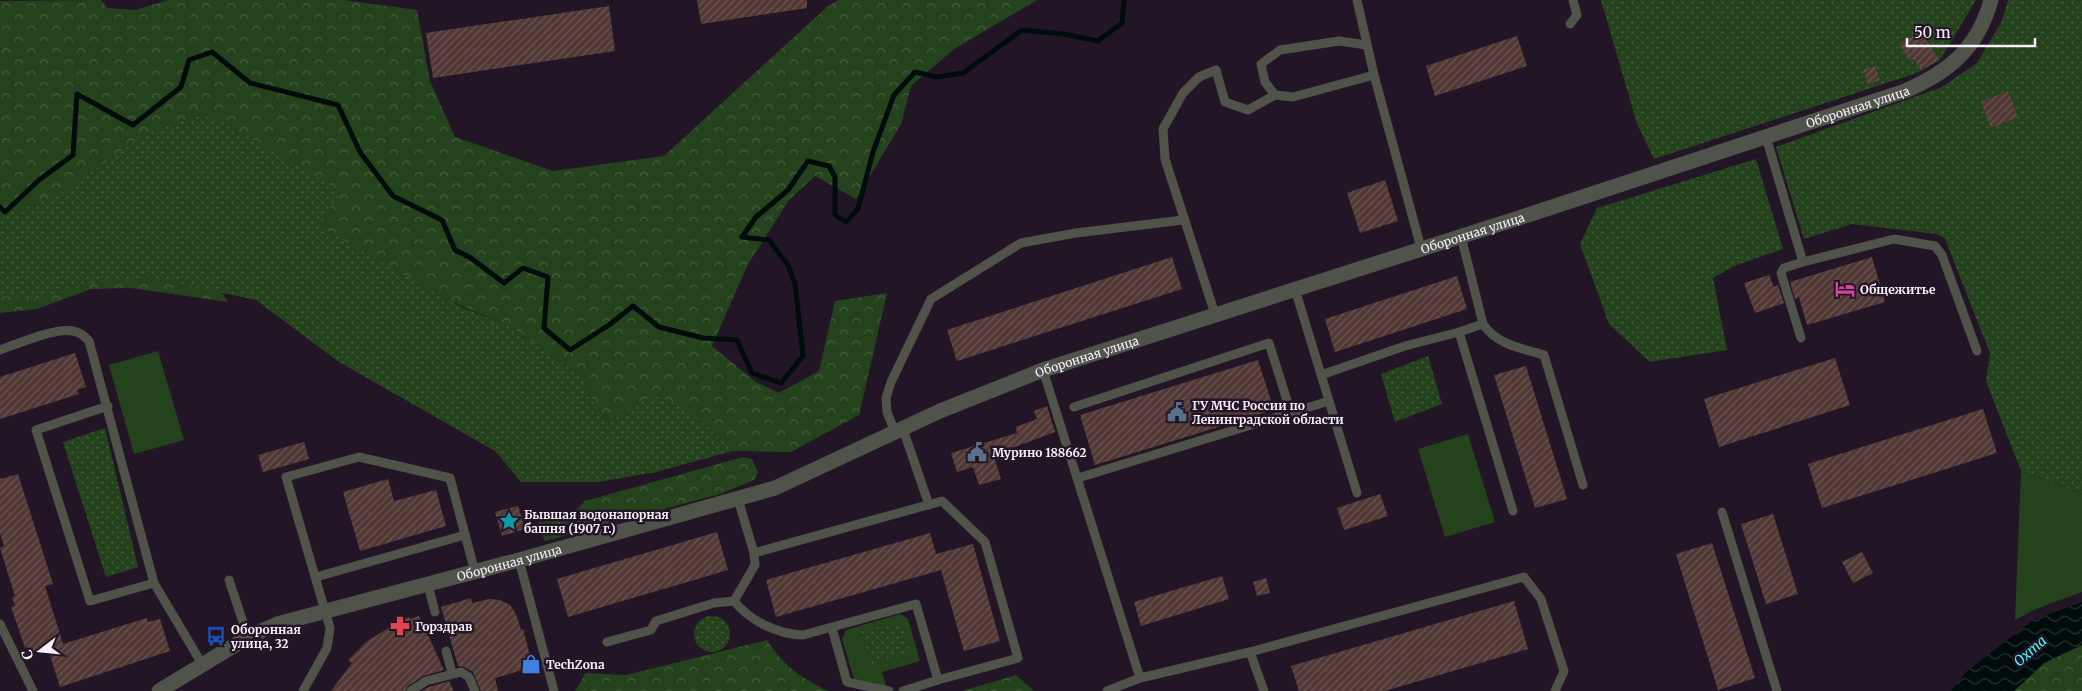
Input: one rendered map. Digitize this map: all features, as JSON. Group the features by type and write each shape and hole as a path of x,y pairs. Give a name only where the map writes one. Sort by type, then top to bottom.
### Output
{"street":[{"name":"Оборонная улица","path":"159,691 250,636 277,624 475,572 738,499 795,480 899,430 1043,370 1462,236 1905,91 1933,79 1954,64 1970,43 1988,13 1991,0"}],"lane":[{"path":"1357,0 1374,75 1421,248"},
{"path":"1570,24 1577,15 1573,0"},
{"path":"1275,95 1265,82 1261,64 1280,50 1339,41 1367,45"},
{"path":"1215,314 1183,220 1165,159 1163,129 1183,93 1199,77 1216,70 1225,102 1237,108 1248,110 1275,95 1292,97 1374,75"},
{"path":"1766,137 1803,262"},
{"path":"929,505 899,430 887,412 886,398 891,382 931,299 1022,243 1076,233 1183,220"},
{"path":"1462,236 1483,324 1490,334 1501,342 1544,355 1583,485"},
{"path":"1801,338 1781,272 1784,268 1894,239 1935,246 1942,255 1977,351"},
{"path":"1295,289 1357,492"},
{"path":"1321,374 1405,346 1483,324"},
{"path":"0,350 71,330 81,334 89,341 154,583 202,664"},
{"path":"1459,332 1513,511"},
{"path":"1074,407 1269,343 1291,413"},
{"path":"1043,370 1140,678"},
{"path":"1078,478 1329,401"},
{"path":"108,406 36,430 90,601 154,583"},
{"path":"302,691 327,648 330,628 286,478 359,457 450,478 475,572"},
{"path":"734,601 754,565 754,553 738,499"},
{"path":"754,553 942,501 985,542 1018,658 903,691"},
{"path":"1722,512 1777,691"},
{"path":"316,577 465,535"},
{"path":"519,560 554,691"},
{"path":"1107,691 1140,678 1250,652 1524,578 1541,599 1564,672 1555,691"},
{"path":"229,580 244,625 250,636"},
{"path":"428,584 435,612"},
{"path":"734,601 745,614 791,635 803,635 832,628 916,604 938,680"},
{"path":"607,642 651,630 656,621 714,603 734,601"},
{"path":"0,624 33,691"},
{"path":"832,628 847,682 889,691"},
{"path":"446,650 452,673"},
{"path":"1250,652 1264,691"},
{"path":"411,691 426,680 452,673 465,673 475,691"}],"green space":[{"path":"101,0 107,8 135,10 169,0 343,0 417,10 430,81 455,137 553,171 664,156 827,7 838,0 1037,0 954,49 911,86 901,124 856,199 815,176 789,200 748,264 712,346 756,382 779,393 819,371 835,301 887,293 859,415 791,452 733,451 688,409 609,423 592,400 580,375 509,326 358,262 182,232 228,302 131,288 91,289 37,309 0,313 0,1"},
{"path":"1601,0 1976,0 1940,60 1917,73 1654,159 1637,124"},
{"path":"2008,0 2082,0 2082,493 2021,471 1986,381 1990,353 1945,239 1937,234 1852,224 1804,239 1776,147 1942,87 1977,63 2002,21"},
{"path":"207,113 342,192 317,225 461,307 509,326 580,375 592,400 609,423 652,394 688,409 733,451 656,472 598,482 521,482 495,451 339,362 256,300 149,277 100,282 37,299 0,296 0,217 66,191 149,131"},
{"path":"1756,159 1783,249 1734,266 1713,278 1727,350 1650,362 1609,324 1580,244 1597,208"},
{"path":"158,351 184,440 134,454 109,365"},
{"path":"1428,356 1442,404 1395,422 1381,374"},
{"path":"105,428 138,567 106,577 63,442"},
{"path":"1468,434 1495,522 1445,537 1418,449"},
{"path":"743,457 752,459 758,472 754,480 720,494 545,541 537,524 544,518 557,519 567,516 585,501"},
{"path":"2021,471 2082,493 2082,592 2036,609 2015,620"},
{"path":"900,614 908,619 920,661 882,672 887,688 854,679 842,639 846,630"},
{"path":"712,616 719,617 725,621 729,627 729,641 725,647 719,651 712,652 705,651 699,647 695,641 694,634 695,627 699,621 705,617"},
{"path":"901,621 911,653 871,665 861,632"},
{"path":"767,640 779,657 794,671 810,682 829,691 575,691 586,673 626,675"},
{"path":"2082,645 2082,691 2014,691 2044,663"},
{"path":"1016,675 1034,691 962,691"}],"water":[{"name":"Охта","path":"2082,602 2082,645 2044,663 2014,691 1951,691 1966,672 2033,620"}],"building":[{"path":"697,0 807,0 807,8 701,24"},
{"path":"609,6 615,51 433,78 426,33"},
{"path":"1921,31 1939,60 1921,70 1914,59 1910,61 1899,44"},
{"path":"1517,36 1527,66 1435,96 1426,66"},
{"path":"1875,66 1880,80 1868,84 1863,70"},
{"path":"2008,91 2018,117 1991,128 1981,102"},
{"path":"1385,180 1398,221 1360,233 1347,193"},
{"path":"1172,257 1182,289 957,361 947,330"},
{"path":"1872,257 1885,302 1807,325 1799,297 1795,299 1790,282"},
{"path":"1769,275 1774,287 1778,285 1784,303 1755,313 1744,283"},
{"path":"1457,276 1467,309 1335,352 1325,319"},
{"path":"75,353 86,387 77,390 79,394 0,419 0,377"},
{"path":"1835,358 1850,405 1719,447 1704,399"},
{"name":"ГУ МЧС России по Ленинградской области","path":"1258,360 1274,410 1095,465 1080,415"},
{"path":"1526,366 1567,499 1535,508 1494,375"},
{"path":"1047,406 1055,432 1004,451 1006,457 995,460 1001,479 979,485 973,467 957,472 951,453 1017,433 1016,427 1037,419 1034,411"},
{"path":"1983,409 1997,453 1822,508 1808,464"},
{"path":"304,442 309,459 263,472 258,455"},
{"path":"18,474 53,584 45,586 63,644 147,618 148,622 160,619 170,651 60,687 48,649 30,655 28,647 25,648 11,607 15,606 12,597 15,596 0,548 4,546 0,533 0,479"},
{"path":"388,479 394,501 436,490 446,526 360,551 343,492"},
{"path":"1380,494 1388,516 1344,530 1337,508"},
{"path":"518,506 525,529 502,536 495,512"},
{"path":"1773,514 1798,594 1766,604 1741,524"},
{"path":"717,532 728,570 568,617 557,579"},
{"path":"930,533 936,554 973,544 1000,641 964,651 941,570 776,617 766,580"},
{"path":"1712,543 1755,678 1718,690 1676,554"},
{"path":"1862,552 1873,573 1853,583 1842,562"},
{"path":"1222,576 1229,599 1141,626 1134,602"},
{"path":"1266,578 1270,593 1257,596 1253,582"},
{"path":"471,598 472,603 489,599 500,600 510,605 516,614 521,630 523,629 533,667 495,678 498,691 481,691 473,672 458,666 441,607"},
{"path":"1514,601 1528,649 1385,691 1299,691 1291,666"},
{"path":"419,616 444,670 423,676 408,686 405,691 331,691 352,663 348,660 366,642 398,622 409,617 410,619"},
{"path":"449,681 454,691 422,691 429,687"}],"waterway":[{"path":"0,207 5,212 39,180 73,155 77,94 133,125 181,87 189,60 212,52 250,83 338,105 360,152 393,196 442,220 455,250 471,258 504,283 523,268 548,277 544,328 570,350 609,325 633,306 659,327 703,338 737,340 752,373 781,383 803,356 795,284 788,265 769,240 742,237 756,217 788,190 808,161 829,166 835,177 835,215 846,222 858,209 873,152 894,95 915,72 937,77 963,73 1022,30 1064,34 1098,41 1122,23 1124,0"}],"place":[{"name":"Общежитье","path":"1845,289"},
{"name":"ГУ МЧС России по Ленинградской области","path":"1177,412"},
{"name":"Мурино 188662","path":"977,452"},
{"name":"Бывшая водонапорная башня (1907 г.)","path":"509,521"},
{"name":"Горздрав","path":"400,626"},
{"name":"Оборонная улица, 32","path":"216,636"},
{"name":"TechZona","path":"531,664"}]}
